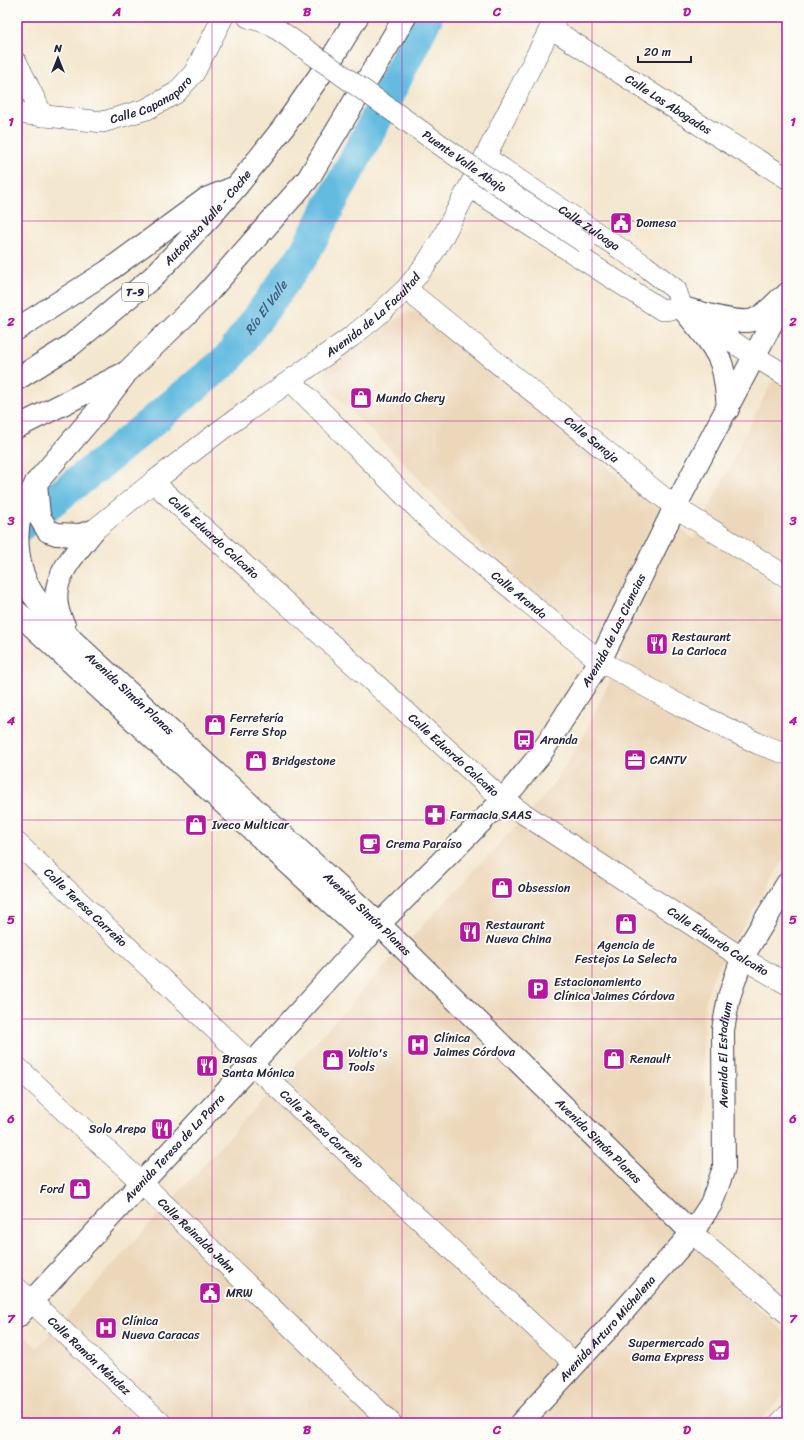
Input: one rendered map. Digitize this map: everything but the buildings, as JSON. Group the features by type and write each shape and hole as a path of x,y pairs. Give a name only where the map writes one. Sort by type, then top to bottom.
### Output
{"main road":[{"name":"Autopista Valle - Coche","path":"17,380 70,346 153,277 209,218 237,186 283,128 328,65 357,17"},
{"path":"253,241 387,17"},
{"path":"17,427 127,372 204,297 308,179 405,17"},
{"path":"17,329 108,271 206,199 237,186"},
{"path":"682,308 734,321 752,320 767,312 787,293"},
{"name":"Avenida de Las Ciencias","path":"374,931 503,800 540,755 600,661 675,507 728,409 787,293"},
{"path":"682,308 715,350 722,365 726,385 728,409"},
{"name":"Avenida Simón Planas","path":"127,372 95,414 36,483 22,510 18,533 21,566 32,593 72,640 374,931 692,1232"},
{"path":"36,483 39,516 48,531 57,534 80,535 93,531"},
{"path":"72,640 59,616 55,598 59,578 69,562 93,531"},
{"name":"Avenida Simón Planas","path":"17,612 27,629 374,931"},
{"name":"Avenida El Estadium","path":"692,1232 711,1204 724,1168 723,1030 729,997 742,958 787,884"},
{"name":"Avenida Teresa de La Parra","path":"17,1317 24,1294 141,1182 374,931"},
{"name":"Avenida Arturo Michelena","path":"521,1423 692,1232"}],"street":[{"name":"Calle Capanaparo","path":"17,113 103,122 147,109 176,93 194,73 223,17"},
{"name":"Puente Valle Abajo","path":"248,17 270,24 466,163 682,308"},
{"name":"Avenida de La Facultad","path":"93,531 152,482 221,430 291,381 377,316 406,289 426,264 441,240 485,157 553,22"},
{"name":"Calle Los Abogados","path":"553,22 700,125 787,178"},
{"path":"17,63 43,116"},
{"name":"Calle Zuloaga","path":"485,157 644,265 676,290 682,308"},
{"path":"470,186 662,310 682,308 787,376"},
{"name":"Calle Sanoja","path":"406,289 675,507 787,578"},
{"name":"Calle Aranda","path":"291,381 435,526 600,661 683,707 759,744 787,754"},
{"name":"Calle Eduardo Calcaño","path":"152,482 503,800 742,958 787,984"},
{"name":"Calle Teresa Carreño","path":"17,843 575,1364"},
{"name":"Calle Reinaldo Jahn","path":"17,1067 141,1182 391,1423"},
{"name":"Avenida Simón Planas","path":"692,1232 787,1313"},
{"name":"Calle Ramón Méndez","path":"24,1294 161,1423"},
{"path":"780,1423 787,1416"}],"shaded area":[{"path":"415,312 425,314 694,539 765,395 787,354 787,853 715,973 705,1003 703,1036 707,1125 705,1169 700,1195 716,1270 787,1335 787,1390 759,1423 17,1423 17,1328 37,1348 386,965 548,792 579,745 623,654 559,617 513,580 396,455 332,392 325,382 325,372 332,364 405,313"}],"waterway":[{"name":"Río El Valle","path":"17,528 98,466 228,359 304,254 373,125 427,17"}],"place":[{"name":"Domesa","path":"621,223"},
{"name":"Mundo Chery","path":"361,398"},
{"name":"Restaurant La Carioca","path":"657,644"},
{"name":"Ferretería Ferre Stop","path":"215,725"},
{"name":"Aranda","path":"524,740"},
{"name":"CANTV","path":"635,760"},
{"name":"Bridgestone","path":"256,761"},
{"name":"Farmacia SAAS","path":"435,815"},
{"name":"Iveco Multicar","path":"196,825"},
{"name":"Crema Paraíso","path":"370,844"},
{"name":"Obsession","path":"502,888"},
{"name":"Agencia de Festejos La Selecta","path":"626,924"},
{"name":"Restaurant Nueva China","path":"470,932"},
{"name":"Estacionamiento Clínica Jaimes Córdova","path":"538,989"},
{"name":"Clínica Jaimes Córdova","path":"418,1045"},
{"name":"Renault","path":"614,1059"},
{"name":"Voltio's Tools","path":"333,1060"},
{"name":"Brasas Santa Mónica","path":"207,1066"},
{"name":"Solo Arepa","path":"162,1129"},
{"name":"Ford","path":"80,1189"},
{"name":"MRW","path":"210,1293"},
{"name":"Clínica Nueva Caracas","path":"106,1328"},
{"name":"Supermercado Gama Express","path":"719,1350"}]}
